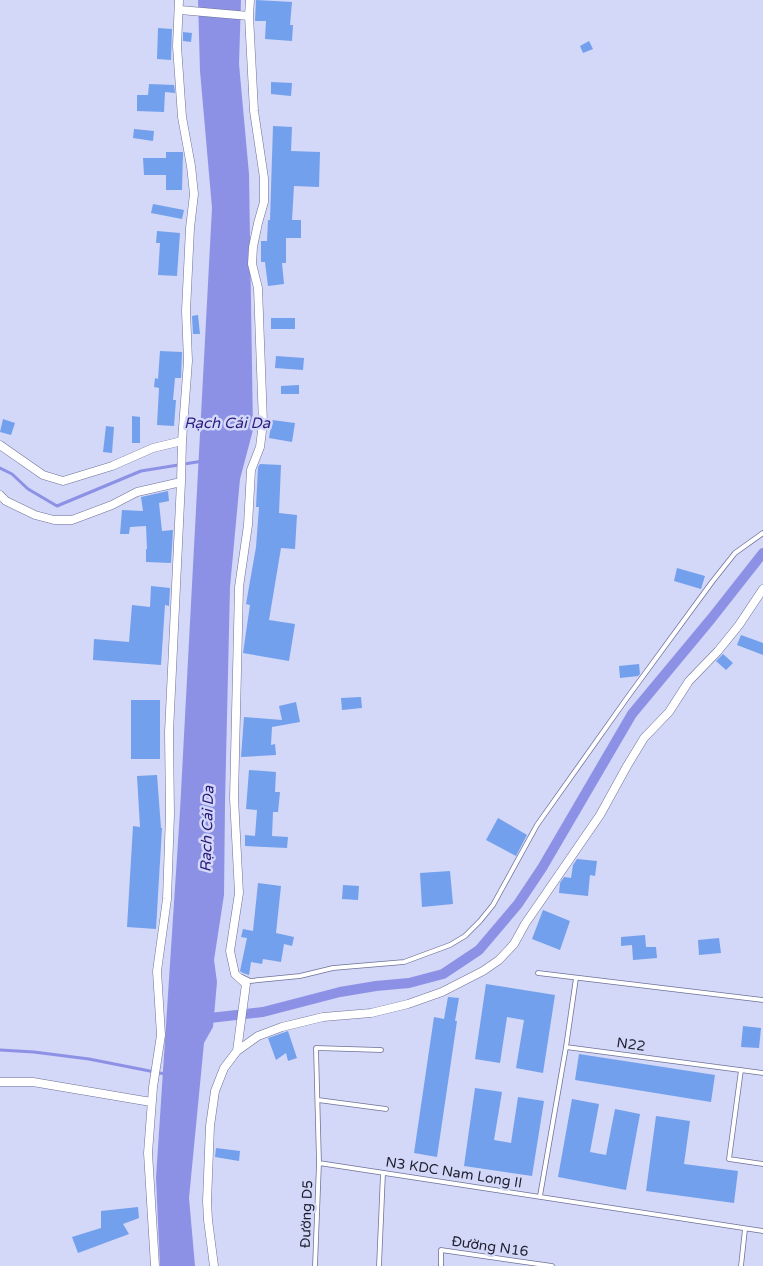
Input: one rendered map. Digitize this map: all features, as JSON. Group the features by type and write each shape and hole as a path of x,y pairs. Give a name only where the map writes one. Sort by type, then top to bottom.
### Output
{"street":[{"path":"155,1266 148,1153 153,1088 161,1035 157,971 167,898 170,814 169,732 182,441 188,361 186,311 190,228 194,194 182,117 177,46 180,0"},
{"path":"237,1051 246,984 235,974 230,951 239,893 234,798 239,587 248,525 251,470 260,447 263,422 258,288 252,264 253,248 264,202 264,178 254,111 249,16 250,0"},
{"path":"180,10 249,16"},
{"path":"0,445 43,474 64,481 112,466 153,448 182,441"},
{"path":"0,495 6,501 35,515 54,520 72,520 112,506 137,492 181,482"},
{"path":"214,1266 207,1201 210,1126 215,1091 224,1068 237,1051 258,1036 282,1027 323,1017 371,1013 408,1004 442,992 483,971 499,960 514,944 525,924 600,815 644,738 669,712 689,681 740,625 763,590"},
{"path":"0,1082 33,1082 152,1102"}],"lane":[{"path":"235,974 250,981 300,976 333,968 404,962 450,946 465,936 493,905 538,825 627,698 712,582 735,553 763,533"},
{"path":"538,974 763,1000"},
{"path":"540,1196 576,978"},
{"name":"N22","path":"566,1047 763,1073"},
{"path":"319,1163 316,1048 381,1050"},
{"path":"741,1070 729,1159 763,1164"},
{"path":"318,1100 386,1109"},
{"name":"N3 KDC Nam Long II","path":"319,1163 763,1231"},
{"name":"Đường D5","path":"315,1266 319,1163"},
{"path":"379,1266 383,1173"},
{"path":"740,1266 745,1229"},
{"name":"Đường N16","path":"441,1266 440,1250 552,1266"}],"water":[{"name":"Rạch Cái Da","path":"198,0 241,0 239,64 249,174 253,430 240,479 230,587 224,895 214,960 217,982 213,1027 204,1043 189,1198 195,1266 160,1266 156,1178 180,811 212,208 200,71"}],"building":[{"path":"256,0 292,2 290,25 293,25 292,41 265,39 266,21 255,21"},
{"path":"158,28 172,29 171,60 157,59"},
{"path":"183,32 192,33 191,42 183,41"},
{"path":"589,41 593,49 583,53 580,46"},
{"path":"271,82 292,83 291,96 271,94"},
{"path":"149,84 174,85 175,93 165,92 164,112 137,111 137,95 148,95"},
{"path":"273,126 292,127 291,151 320,152 319,187 294,186 292,220 301,220 301,238 286,238 286,263 282,263 284,284 268,286 265,262 261,262 261,241 267,241 268,220 270,220"},
{"path":"134,129 154,131 153,141 133,138"},
{"path":"166,152 183,152 182,190 166,190 166,175 144,175 143,158 166,158"},
{"path":"153,204 184,210 182,219 151,213"},
{"path":"157,231 180,233 177,276 158,275 160,243 156,243"},
{"path":"198,315 200,334 193,334 192,316"},
{"path":"271,318 295,318 295,329 271,329"},
{"path":"160,351 182,352 181,378 175,378 173,400 176,400 174,426 157,425 159,388 154,387 155,378 158,379"},
{"path":"276,356 304,358 303,370 275,368"},
{"path":"299,385 299,394 281,394 281,386"},
{"path":"132,416 140,417 140,443 132,443"},
{"path":"3,419 15,423 11,435 0,432"},
{"path":"272,420 295,423 292,442 269,438"},
{"path":"106,426 114,427 112,453 103,452"},
{"path":"260,464 281,465 279,513 297,515 295,549 281,548 269,620 295,624 289,661 243,653 250,605 246,604 256,547 259,507 256,507 258,467"},
{"path":"168,491 169,501 159,503 162,531 173,530 171,563 146,562 146,526 130,527 129,534 120,534 122,510 143,511 141,497"},
{"path":"677,568 705,576 701,589 674,581"},
{"path":"151,586 170,588 169,606 165,605 161,665 93,660 94,639 129,642 132,605 150,607"},
{"path":"741,635 763,643 763,655 737,645"},
{"path":"723,654 733,663 726,670 716,661"},
{"path":"639,664 640,674 638,676 620,678 619,666"},
{"path":"361,697 362,708 342,710 341,698"},
{"path":"131,700 160,700 160,759 131,759"},
{"path":"296,702 300,722 272,727 271,745 275,744 276,755 241,757 244,717 282,720 279,706"},
{"path":"249,770 276,772 275,792 280,792 278,812 273,812 272,836 288,837 287,848 245,846 245,835 255,836 257,810 246,809"},
{"path":"157,775 162,828 156,929 127,927 133,826 140,827 137,776"},
{"path":"498,818 527,835 516,856 486,840"},
{"path":"577,859 597,861 595,876 590,875 588,896 559,893 560,883 564,877 571,878 573,865"},
{"path":"450,871 453,904 422,907 420,873"},
{"path":"258,883 281,886 276,933 294,937 292,946 284,944 281,962 263,959 262,964 251,962 249,975 240,971 247,938 241,937 243,929 253,931"},
{"path":"343,885 359,886 358,900 342,899"},
{"path":"543,910 570,921 560,950 532,939"},
{"path":"645,935 646,947 656,947 657,958 633,960 632,945 621,946 621,937"},
{"path":"719,938 721,953 699,955 698,940"},
{"path":"486,984 555,995 543,1073 516,1068 524,1020 507,1017 500,1063 475,1059"},
{"path":"448,997 459,998 437,1157 414,1153 434,1017 444,1019"},
{"path":"743,1026 761,1028 759,1048 741,1047"},
{"path":"288,1031 297,1058 288,1061 286,1053 276,1060 268,1038"},
{"path":"579,1054 715,1075 711,1102 575,1080"},
{"path":"475,1088 502,1092 494,1140 511,1143 518,1097 544,1101 532,1176 464,1166"},
{"path":"572,1099 599,1104 590,1152 606,1155 615,1109 640,1114 626,1190 558,1177"},
{"path":"656,1116 690,1121 684,1164 738,1171 734,1203 646,1191"},
{"path":"216,1148 240,1151 239,1161 215,1157"},
{"path":"138,1207 139,1218 123,1224 129,1234 78,1253 72,1237 101,1228 101,1211"}],"waterway":[{"path":"0,468 12,474 28,489 57,506 141,471 203,461"},
{"path":"201,1019 263,1012 340,992 409,983 443,974 479,950 518,904 542,868 632,714 763,553"},
{"path":"0,1050 89,1059 165,1074"}]}
